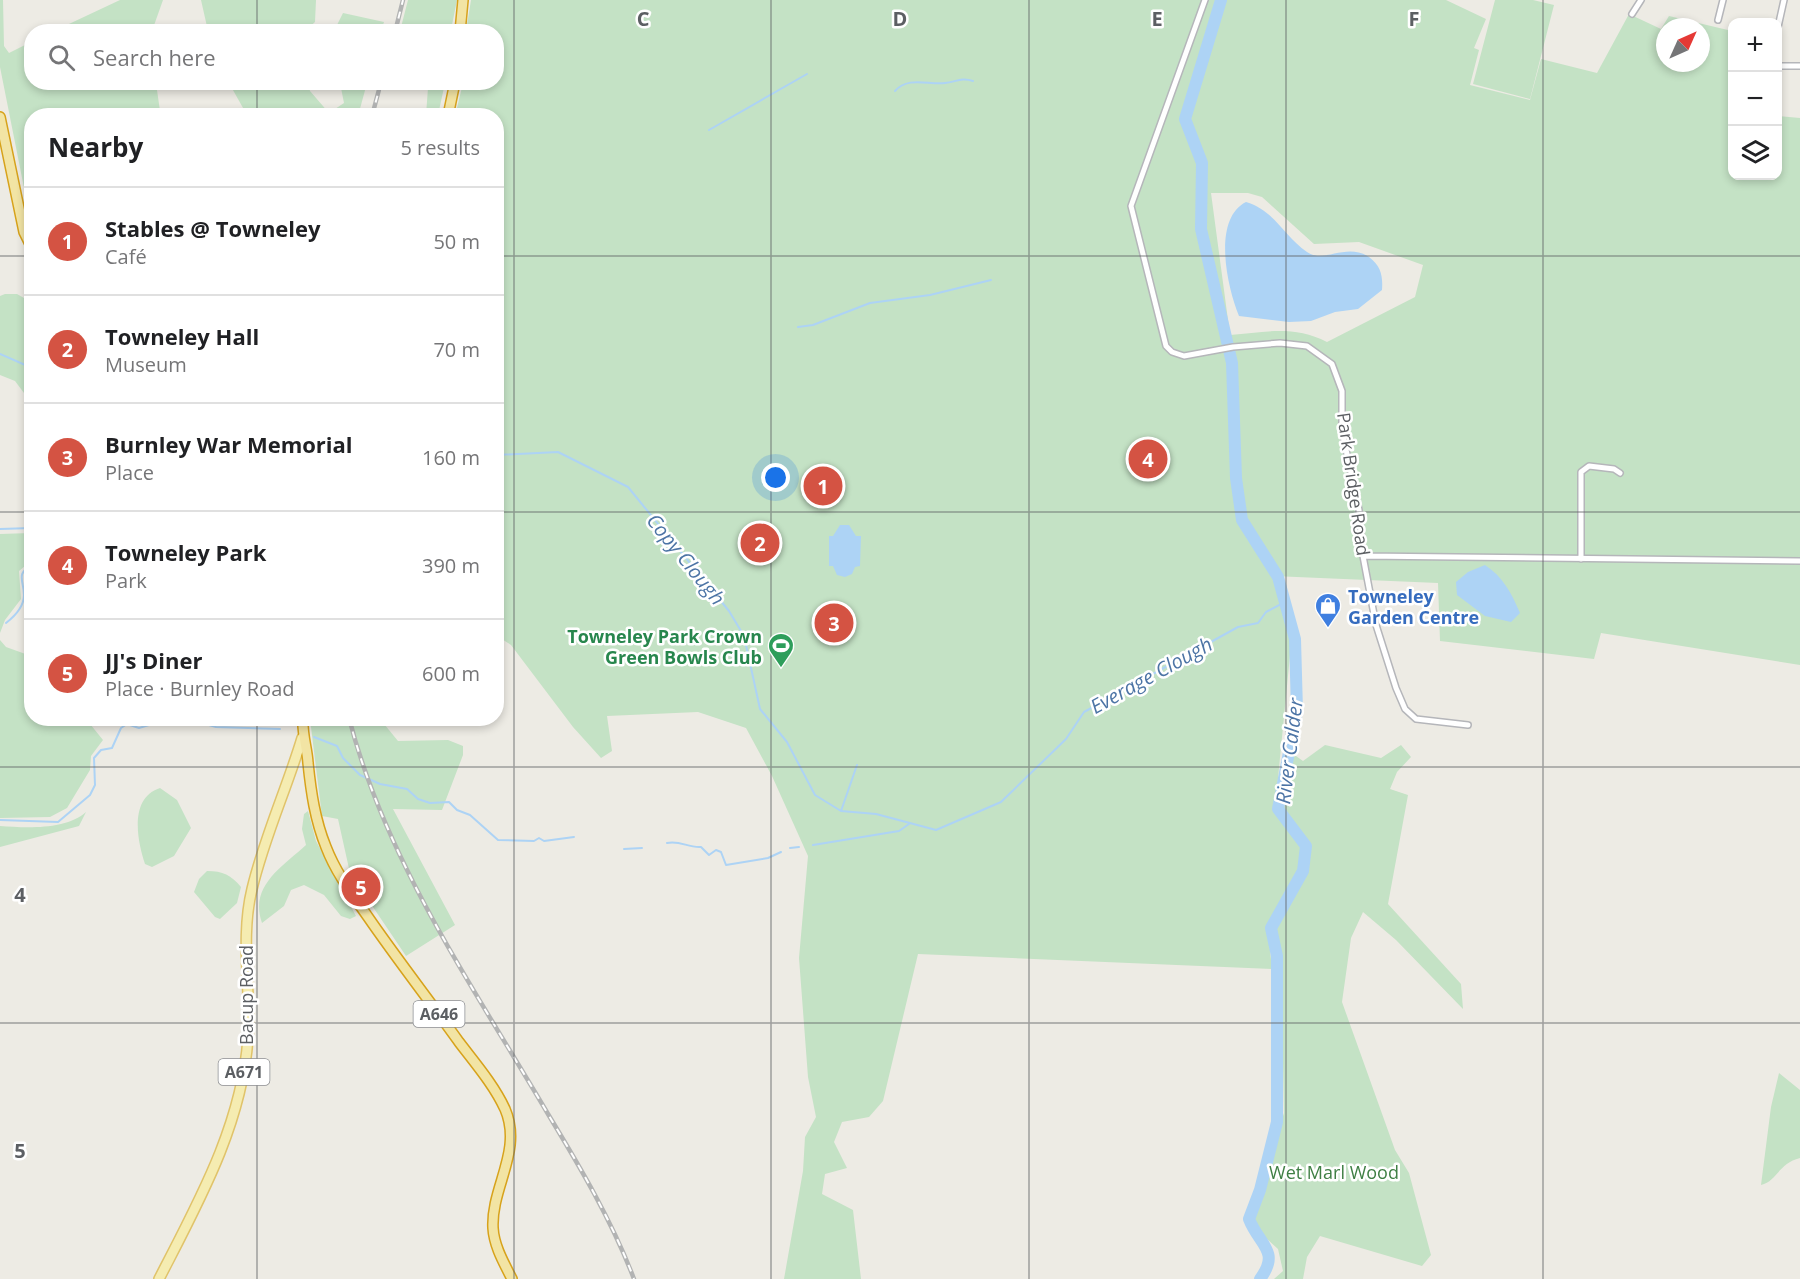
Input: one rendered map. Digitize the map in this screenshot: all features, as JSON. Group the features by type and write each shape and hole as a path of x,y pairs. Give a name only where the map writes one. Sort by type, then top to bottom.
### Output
{"highway":[{"path":"461,24 464,0"},
{"path":"450,108 453,90"},
{"path":"0,117 24,232"},
{"path":"302,738 303,726"},
{"name":"A646","path":"302,738 307,752 316,816 333,863 388,948 492,1087 508,1116 511,1130 510,1155 493,1216 493,1230 497,1246 512,1279"}],"main road":[{"name":"Bacup Road","path":"159,1279 208,1181 235,1111 243,1078 248,1037 246,925 252,890 302,738"}],"street":[{"name":"Park Bridge Road","path":"1206,0 1131,206 1166,346 1172,352 1184,356 1223,348 1280,343 1307,346 1332,364 1342,391 1342,431 1359,510 1363,556 1381,642 1405,709 1416,719 1468,725"},
{"path":"1632,14 1641,0"},
{"path":"1718,20 1723,0"},
{"path":"1780,18 1784,0"},
{"path":"1782,66 1800,66"},
{"path":"1581,559 1581,472 1589,466 1614,469 1620,472"},
{"path":"1363,556 1800,561"}],"green space":[{"path":"0,0 3,0 4,46 9,53 24,46 24,90 157,90 160,108 24,108 24,188 0,67"},
{"path":"120,0 163,0 154,24 69,24"},
{"path":"201,0 316,0 315,22 313,24 206,24"},
{"path":"408,0 457,0 452,24 402,24"},
{"path":"471,0 1446,0 1486,19 1474,48 1479,50 1470,85 1530,100 1541,59 1597,73 1629,14 1656,27 1656,72 1710,72 1710,26 1728,30 1728,180 1782,180 1782,116 1800,118 1800,665 1601,633 1594,659 1440,641 1438,583 1273,576 1291,645 1275,809 1303,846 1300,870 1268,930 1272,969 918,954 883,1101 869,1117 842,1122 834,1142 847,1168 825,1174 822,1194 853,1210 861,1279 784,1279 803,1171 805,1137 816,1117 808,1077 799,958 808,856 772,776 746,728 698,712 607,716 612,751 601,758 573,727 511,645 504,640 504,108 457,108 461,90 504,90 504,24 467,24","holes":["1211,193 1248,193 1262,197 1314,244 1359,242 1423,265 1415,297 1327,342 1303,333 1279,331 1230,335"]},
{"path":"1495,0 1533,0 1554,5 1530,99 1473,84"},
{"path":"343,13 384,22 383,24 338,24"},
{"path":"233,90 310,90 325,108 243,108"},
{"path":"341,90 365,90 360,108 336,108 344,103"},
{"path":"428,90 443,90 440,108 427,108"},
{"path":"17,294 24,298 24,393 15,381 0,375 0,296"},
{"path":"24,533 24,567 19,571 21,599 5,620 0,633 0,534"},
{"path":"0,640 6,647 24,653 24,726 92,726 103,740 91,756 90,770 67,808 50,817 0,818"},
{"path":"311,726 386,726 398,741 448,740 463,746 463,755 442,810 393,809 455,925 406,956 350,873 338,819 322,816"},
{"name":"Wet Marl Wood","path":"1325,745 1381,758 1401,745 1411,757 1397,772 1390,789 1408,795 1388,904 1461,984 1463,1009 1396,940 1363,912 1351,938 1342,1002 1395,1150 1409,1173 1431,1255 1422,1266 1320,1236 1307,1257 1303,1279 1274,1279 1283,1271 1278,1249 1255,1228 1252,1211 1284,1113 1281,964 1274,929 1307,872 1309,845 1282,807 1289,751 1303,761"},
{"path":"160,788 177,800 191,828 174,856 152,867 145,864 138,821 143,801 150,793"},
{"path":"308,811 316,841 356,916 350,919 341,916 324,895 304,885 291,890 284,906 262,923 259,910 264,888 270,878 306,845 302,829 304,814"},
{"path":"86,812 79,826 0,847 0,826 57,825 78,818"},
{"path":"207,871 226,874 241,887 237,903 220,919 215,917 194,892 199,879"},
{"path":"1779,1073 1800,1090 1800,1158 1787,1164 1771,1180 1761,1185 1771,1107"}],"water":[{"path":"1246,202 1272,217 1307,252 1321,256 1352,252 1369,257 1380,272 1382,290 1358,309 1335,312 1311,321 1289,322 1239,316 1230,288 1225,254 1229,223 1235,211"},
{"path":"840,525 849,525 856,536 861,536 860,566 855,567 852,574 845,577 837,575 833,566 829,566 829,536 833,536"},
{"path":"1485,565 1502,580 1517,605 1520,613 1511,622 1485,616 1457,595 1456,582 1468,572"}],"waterway":[{"name":"River Calder","path":"1221,0 1185,119 1202,163 1201,229 1232,363 1236,478 1242,520 1278,577 1295,639 1297,711 1278,809 1306,846 1303,871 1271,928 1277,956 1277,1122 1260,1190 1249,1219 1268,1255 1269,1261 1260,1279"},
{"path":"709,130 807,74"},
{"path":"895,91 900,86 912,82 945,83 965,79 973,81"},
{"path":"798,327 813,325 870,303 930,295 991,280"},
{"name":"Copy Clough","path":"0,354 24,364"},
{"name":"Copy Clough","path":"504,455 558,452 628,487 729,611 744,636 760,709 787,742 815,795 841,811"},
{"path":"0,529 24,528"},
{"path":"24,572 22,578 24,595"},
{"path":"6,623 21,607 24,595"},
{"name":"Everage Clough","path":"857,765 841,811 876,814 936,830 1001,802 1066,739 1084,712 1238,627 1258,623 1266,612 1285,602"},
{"name":"Everage Clough","path":"0,820 58,822 90,795 95,785 94,758 101,750 112,748 124,726"},
{"name":"Everage Clough","path":"133,726 139,728 146,726"},
{"name":"Everage Clough","path":"212,726 280,729"},
{"path":"314,737 337,746 343,758 360,775 380,784 407,789 418,799 430,803 449,802 457,810 470,815 498,840 534,841 539,838 544,841 574,837"},
{"path":"813,845 899,831 909,824"},
{"path":"667,843 676,842 701,847 709,855 716,850 721,852 726,865 768,858 781,852"},
{"path":"790,848 799,847"},
{"name":"Everage Clough","path":"624,849 642,848"}],"railway":[{"path":"397,24 403,0"},
{"path":"374,108 379,90"},
{"path":"351,726 365,771 385,823 409,873 462,971 606,1215 634,1279"}],"place":[{"name":"Towneley Park","path":"1148,459"},
{"name":"Stables @ Towneley","path":"823,486"},
{"name":"Towneley Hall","path":"760,543"},
{"name":"Burnley War Memorial","path":"834,623"},
{"name":"Towneley Garden Centre","path":"1328,629"},
{"name":"Towneley Park Crown Green Bowls Club","path":"781,669"},
{"name":"JJ's Diner","path":"361,887"}]}
